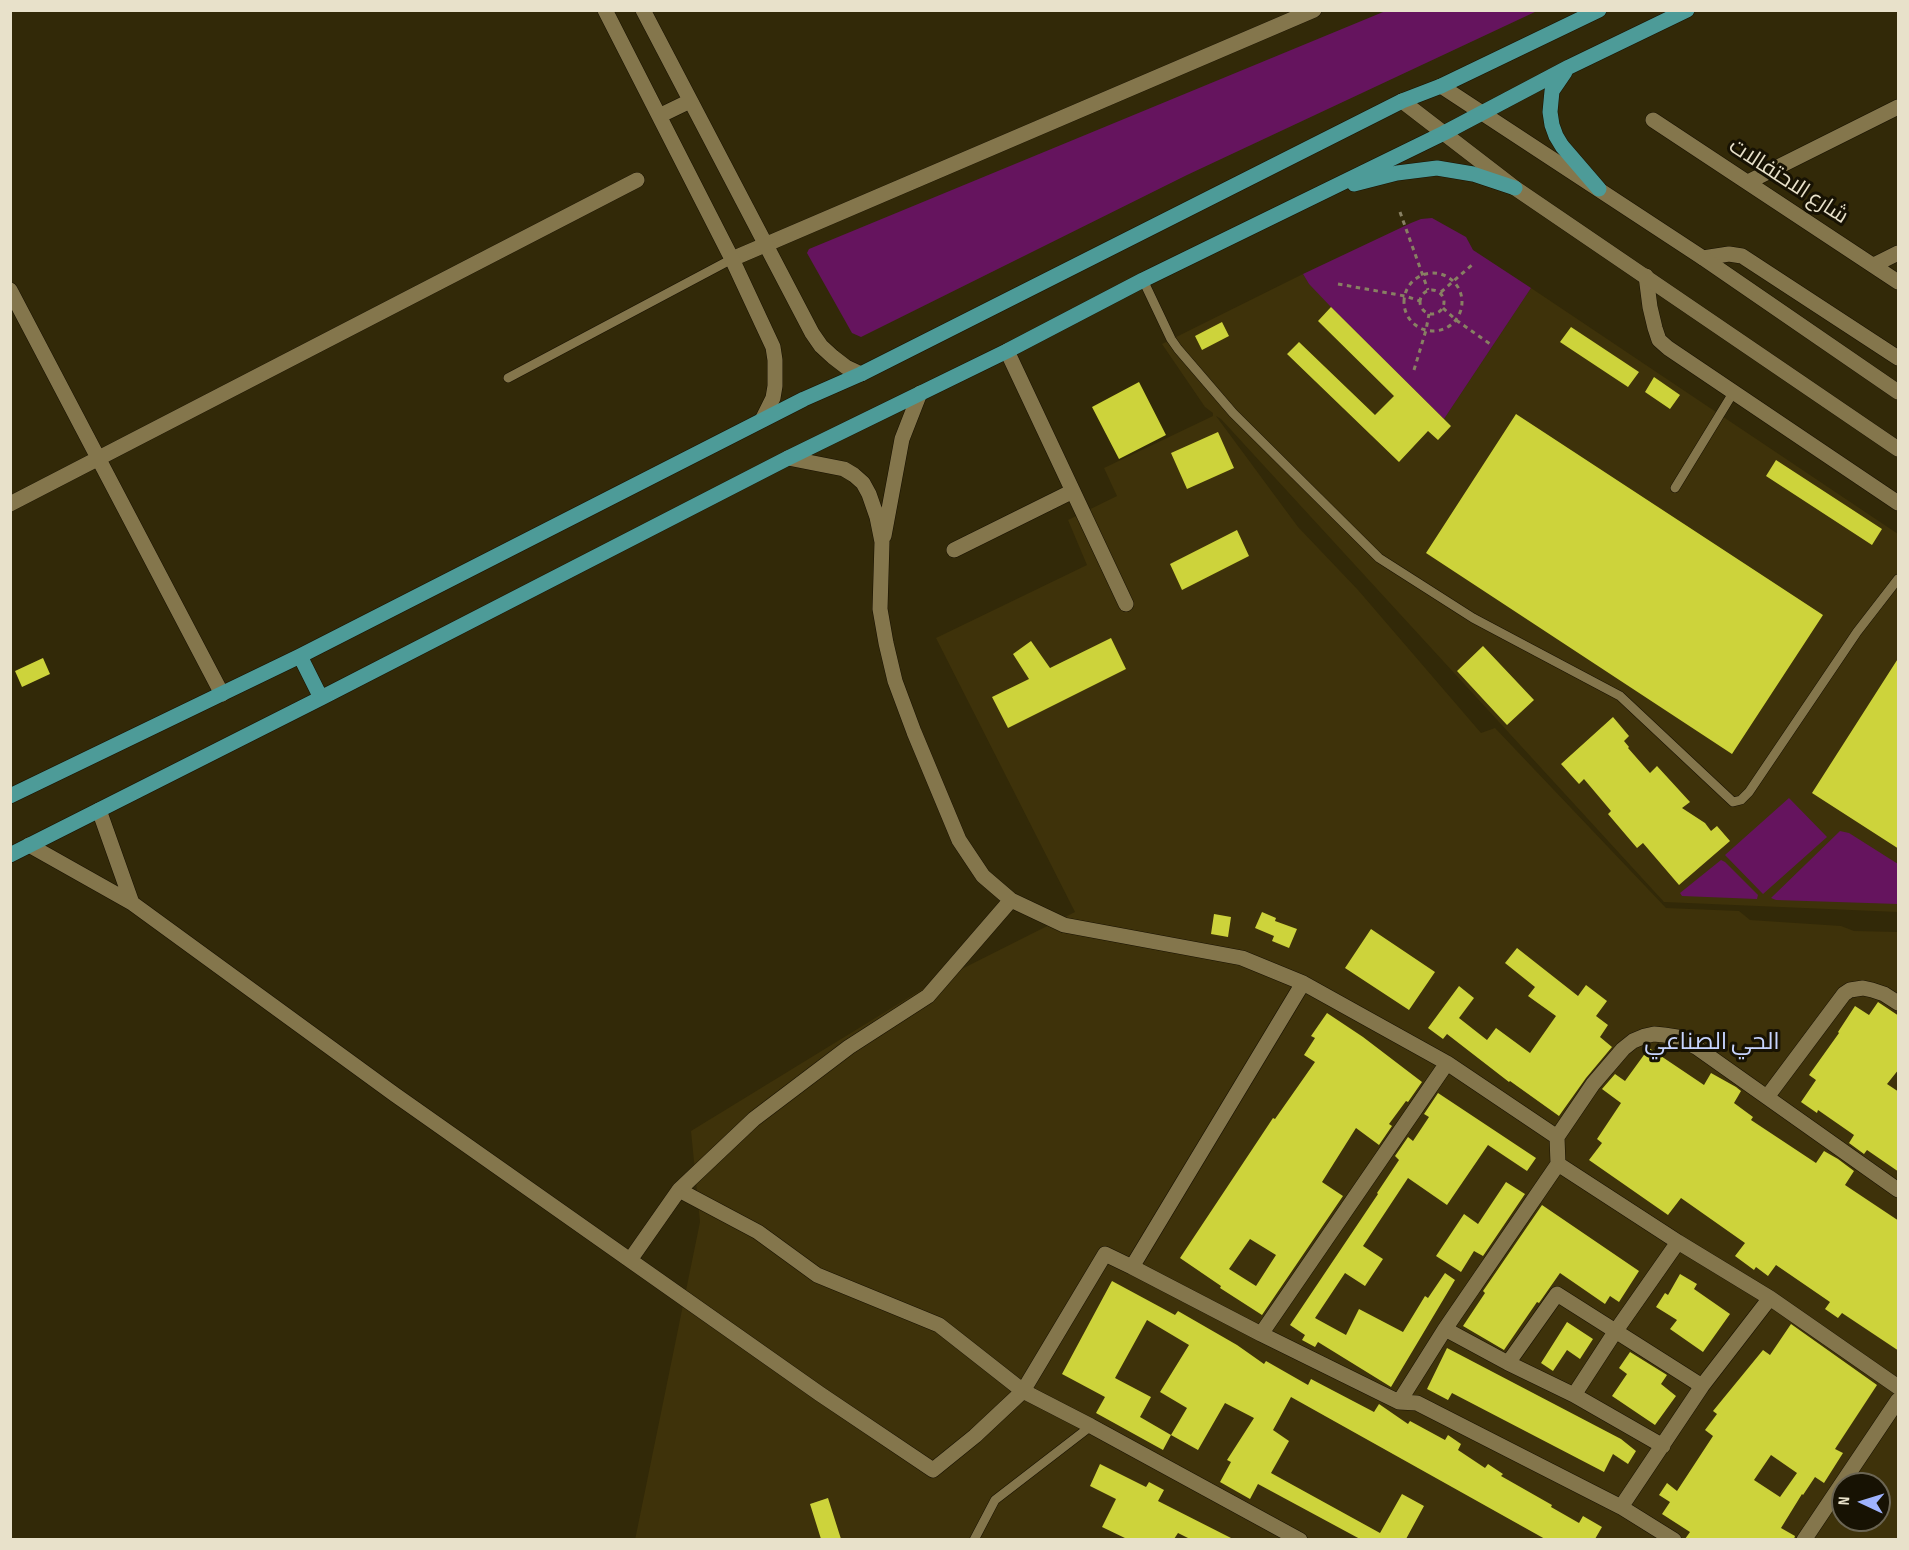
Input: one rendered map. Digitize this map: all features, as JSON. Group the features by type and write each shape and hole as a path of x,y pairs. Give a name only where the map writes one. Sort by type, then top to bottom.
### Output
{"main road":[{"path":"10,796 300,656 762,420 861,374 1402,101 1441,86 1599,10"},
{"path":"10,855 321,699 788,458 1007,351 1143,280 1444,133 1569,67 1687,10"},
{"path":"1569,67 1552,91 1550,112 1552,125 1562,146 1599,189"},
{"path":"1320,194 1397,173 1437,168 1473,174 1515,188"},
{"path":"300,656 321,699"}],"street":[{"path":"605,10 768,334 775,360 776,386 762,420"},
{"path":"642,10 816,340 846,367 861,374"},
{"path":"732,259 1314,10"},
{"path":"1441,86 1703,258 1899,392"},
{"path":"659,116 690,101"},
{"path":"1402,101 1515,188 1899,449"},
{"path":"1748,182 1899,107"},
{"name":"شارع الاحتفالات","path":"1653,120 1899,282"},
{"path":"10,504 637,180"},
{"path":"1874,266 1899,253"},
{"path":"1703,258 1729,254 1742,256 1899,358"},
{"path":"1646,276 1650,307 1659,340 1733,393 1899,503"},
{"path":"10,290 222,694"},
{"path":"1007,351 1126,604"},
{"path":"920,393 902,439 882,542 880,609 895,681 914,732 959,840 983,876 1011,900 1064,925 1242,958 1303,983 1447,1063 1557,1137"},
{"path":"788,458 832,465 854,475 863,483 877,517 882,542"},
{"path":"954,550 1073,491"},
{"path":"99,810 132,903"},
{"path":"29,845 132,903 394,1094 810,1387 933,1470 975,1436 1023,1391 1105,1254 1399,1402 1417,1403 1621,1507 1674,1539"},
{"path":"630,1260 679,1190 754,1119 849,1047 928,996 1011,900"},
{"path":"1132,1267 1303,983"},
{"path":"1767,1097 1844,994 1850,990 1863,988 1884,994 1899,1003"},
{"path":"1399,1402 1445,1329 1558,1164 1557,1137 1593,1084 1623,1049 1633,1041 1654,1034 1677,1037 1695,1047 1899,1190"},
{"path":"1261,1334 1447,1063"},
{"path":"1558,1164 1678,1242 1770,1298 1899,1387"},
{"path":"679,1190 758,1232 817,1275 939,1324 1023,1391 1300,1539"},
{"path":"1575,1395 1615,1332 1678,1242"},
{"path":"1508,1363 1557,1294 1702,1386"},
{"path":"1621,1507 1702,1386 1770,1298"},
{"path":"1445,1329 1575,1395 1663,1446"},
{"path":"1804,1539 1899,1400"}],"lane":[{"path":"508,378 732,259"},
{"path":"1143,280 1171,339 1192,365 1233,413 1379,558 1473,618 1620,696 1733,802 1741,800 1749,792 1857,632 1899,579"},
{"path":"1675,488 1733,393"},
{"path":"974,1539 995,1500 1091,1426"}],"path":[{"path":"1400,212 1428,290"},
{"path":"1441,292 1473,264"},
{"path":"1437,273 1446,275 1454,281 1460,289 1462,298 1462,307 1456,320 1445,329 1435,331 1417,326 1405,310 1405,296 1412,282 1422,275 1437,273"},
{"path":"1338,284 1405,296 1420,301"},
{"path":"1433,289 1441,292 1445,300 1443,308 1437,313 1429,314 1422,309 1420,301 1422,294 1433,289"},
{"path":"1443,308 1492,346"},
{"path":"1414,370 1429,314"}],"shaded area":[{"path":"1388,10 1537,11 1187,175 861,337 852,333 807,253 809,249"},
{"path":"1432,218 1466,237 1473,250 1531,288 1444,419 1331,307 1309,284 1303,274 1411,223"},
{"path":"1303,274 1309,284 1444,419 1531,288 1898,534 1898,912 1664,902 1216,416 1298,527 1358,590 1481,733 1495,728 1666,908 1739,911 1750,920 1841,926 1854,931 1898,932 1898,1539 635,1540 700,1222 691,1131 926,987 1075,912 936,638 1087,565 1068,520 1117,496 1104,468 1213,416 1213,413 1205,407 1162,344"},
{"path":"1789,798 1827,837 1763,894 1725,855"},
{"path":"1840,831 1849,833 1898,864 1898,904 1771,898"},
{"path":"1721,860 1758,895 1757,899 1682,896 1680,893"}],"building":[{"path":"1331,307 1451,426 1438,440 1428,431 1399,462 1287,354 1299,342 1375,415 1394,396 1318,321"},
{"path":"1222,322 1229,336 1202,350 1195,336"},
{"path":"1571,327 1639,372 1628,387 1560,342"},
{"path":"1654,377 1680,395 1670,409 1645,392"},
{"path":"1139,382 1166,435 1119,459 1092,407"},
{"path":"1516,414 1823,615 1732,754 1426,553"},
{"path":"1218,432 1234,468 1187,489 1171,453"},
{"path":"1776,460 1882,529 1872,545 1766,476"},
{"path":"1237,530 1249,556 1182,590 1170,564"},
{"path":"1111,638 1126,669 1008,728 992,697 1029,679 1013,654 1031,641 1050,668"},
{"path":"1483,646 1534,700 1507,725 1457,671"},
{"path":"1899,657 1899,849 1812,793"},
{"path":"43,658 50,674 22,687 15,671"},
{"path":"1613,717 1629,736 1624,741 1628,748 1650,773 1657,766 1690,802 1682,808 1705,823 1711,831 1717,826 1730,841 1679,885 1643,843 1637,848 1608,814 1611,811 1584,779 1579,784 1561,764"},
{"path":"1262,912 1276,918 1275,921 1297,929 1289,948 1272,941 1274,936 1255,928"},
{"path":"1214,914 1231,917 1228,937 1211,934"},
{"path":"1371,929 1435,972 1409,1010 1345,968"},
{"path":"1517,948 1578,996 1586,985 1607,1001 1596,1016 1608,1025 1600,1037 1612,1047 1559,1116 1509,1082 1447,1034 1443,1039 1428,1028 1459,986 1474,998 1459,1018 1487,1040 1496,1028 1530,1053 1556,1016 1528,996 1535,987 1505,963"},
{"path":"1878,1002 1899,1016 1899,1069 1887,1084 1899,1092 1899,1172 1867,1150 1864,1154 1849,1143 1854,1135 1818,1110 1817,1113 1801,1102 1816,1080 1809,1075 1855,1006 1869,1015"},
{"path":"1327,1013 1422,1082 1389,1124 1392,1126 1379,1145 1356,1128 1322,1182 1343,1196 1262,1315 1220,1288 1221,1286 1180,1258 1273,1118 1275,1119 1315,1062 1304,1055 1315,1038 1311,1036","holes":["1250,1239 1276,1255 1256,1286 1229,1269"]},
{"path":"1649,1048 1704,1085 1711,1073 1736,1087 1741,1091 1734,1103 1753,1117 1751,1120 1816,1163 1824,1151 1838,1159 1854,1171 1845,1185 1899,1221 1899,1351 1842,1313 1838,1318 1825,1309 1830,1302 1776,1265 1768,1276 1756,1267 1754,1270 1735,1256 1745,1243 1681,1198 1668,1215 1589,1160 1602,1143 1597,1139 1621,1103 1602,1089 1615,1074 1625,1081"},
{"path":"1438,1093 1536,1158 1527,1171 1488,1145 1447,1205 1408,1178 1363,1246 1383,1259 1365,1286 1345,1273 1315,1318 1346,1335 1359,1309 1403,1332 1425,1296 1428,1298 1445,1273 1455,1280 1391,1387 1318,1342 1315,1347 1302,1340 1305,1335 1290,1325 1378,1194 1399,1160 1395,1156 1408,1137 1413,1141 1429,1117 1424,1114"},
{"path":"1506,1182 1525,1194 1483,1256 1474,1251 1461,1272 1436,1256 1464,1214 1478,1224"},
{"path":"1542,1205 1639,1271 1619,1302 1610,1296 1605,1304 1560,1273 1504,1350 1463,1326 1485,1293 1483,1291"},
{"path":"1680,1274 1697,1284 1694,1289 1730,1314 1703,1352 1670,1329 1677,1320 1656,1307 1665,1293 1668,1295"},
{"path":"1112,1281 1175,1315 1178,1311 1237,1345 1264,1364 1266,1361 1308,1385 1311,1379 1374,1412 1379,1404 1408,1424 1410,1421 1445,1440 1448,1435 1461,1444 1458,1450 1485,1468 1488,1464 1503,1474 1501,1476 1579,1523 1583,1516 1602,1527 1595,1539 1545,1539 1291,1397 1273,1430 1289,1441 1271,1473 1380,1533 1402,1494 1424,1506 1406,1539 1360,1539 1258,1484 1250,1499 1220,1482 1231,1462 1227,1460 1254,1418 1225,1403 1198,1450 1171,1435 1163,1450 1096,1413 1105,1397 1062,1374","holes":["1147,1320 1189,1345 1160,1392 1187,1408 1171,1435 1140,1417 1151,1397 1115,1378"]},
{"path":"1567,1322 1593,1339 1580,1359 1567,1350 1553,1371 1541,1363"},
{"path":"1791,1324 1877,1385 1835,1449 1843,1453 1824,1483 1815,1477 1781,1528 1795,1536 1794,1539 1685,1539 1690,1532 1662,1514 1670,1502 1659,1495 1667,1483 1677,1491 1713,1436 1705,1430 1717,1414 1713,1411 1763,1350 1770,1355","holes":["1771,1455 1797,1473 1780,1497 1754,1480"]},
{"path":"1447,1348 1621,1439 1636,1451 1628,1464 1613,1454 1604,1472 1452,1393 1448,1400 1427,1389"},
{"path":"1630,1352 1667,1375 1661,1384 1676,1396 1655,1425 1612,1396 1627,1374 1619,1368"},
{"path":"1100,1464 1146,1487 1149,1482 1164,1490 1158,1501 1233,1539 1190,1539 1178,1533 1174,1539 1127,1539 1102,1527 1116,1499 1090,1486"},
{"path":"828,1498 841,1539 821,1539 810,1504"}],"district":[{"name":"الحي الصناعي","path":"1712,1043"}]}
